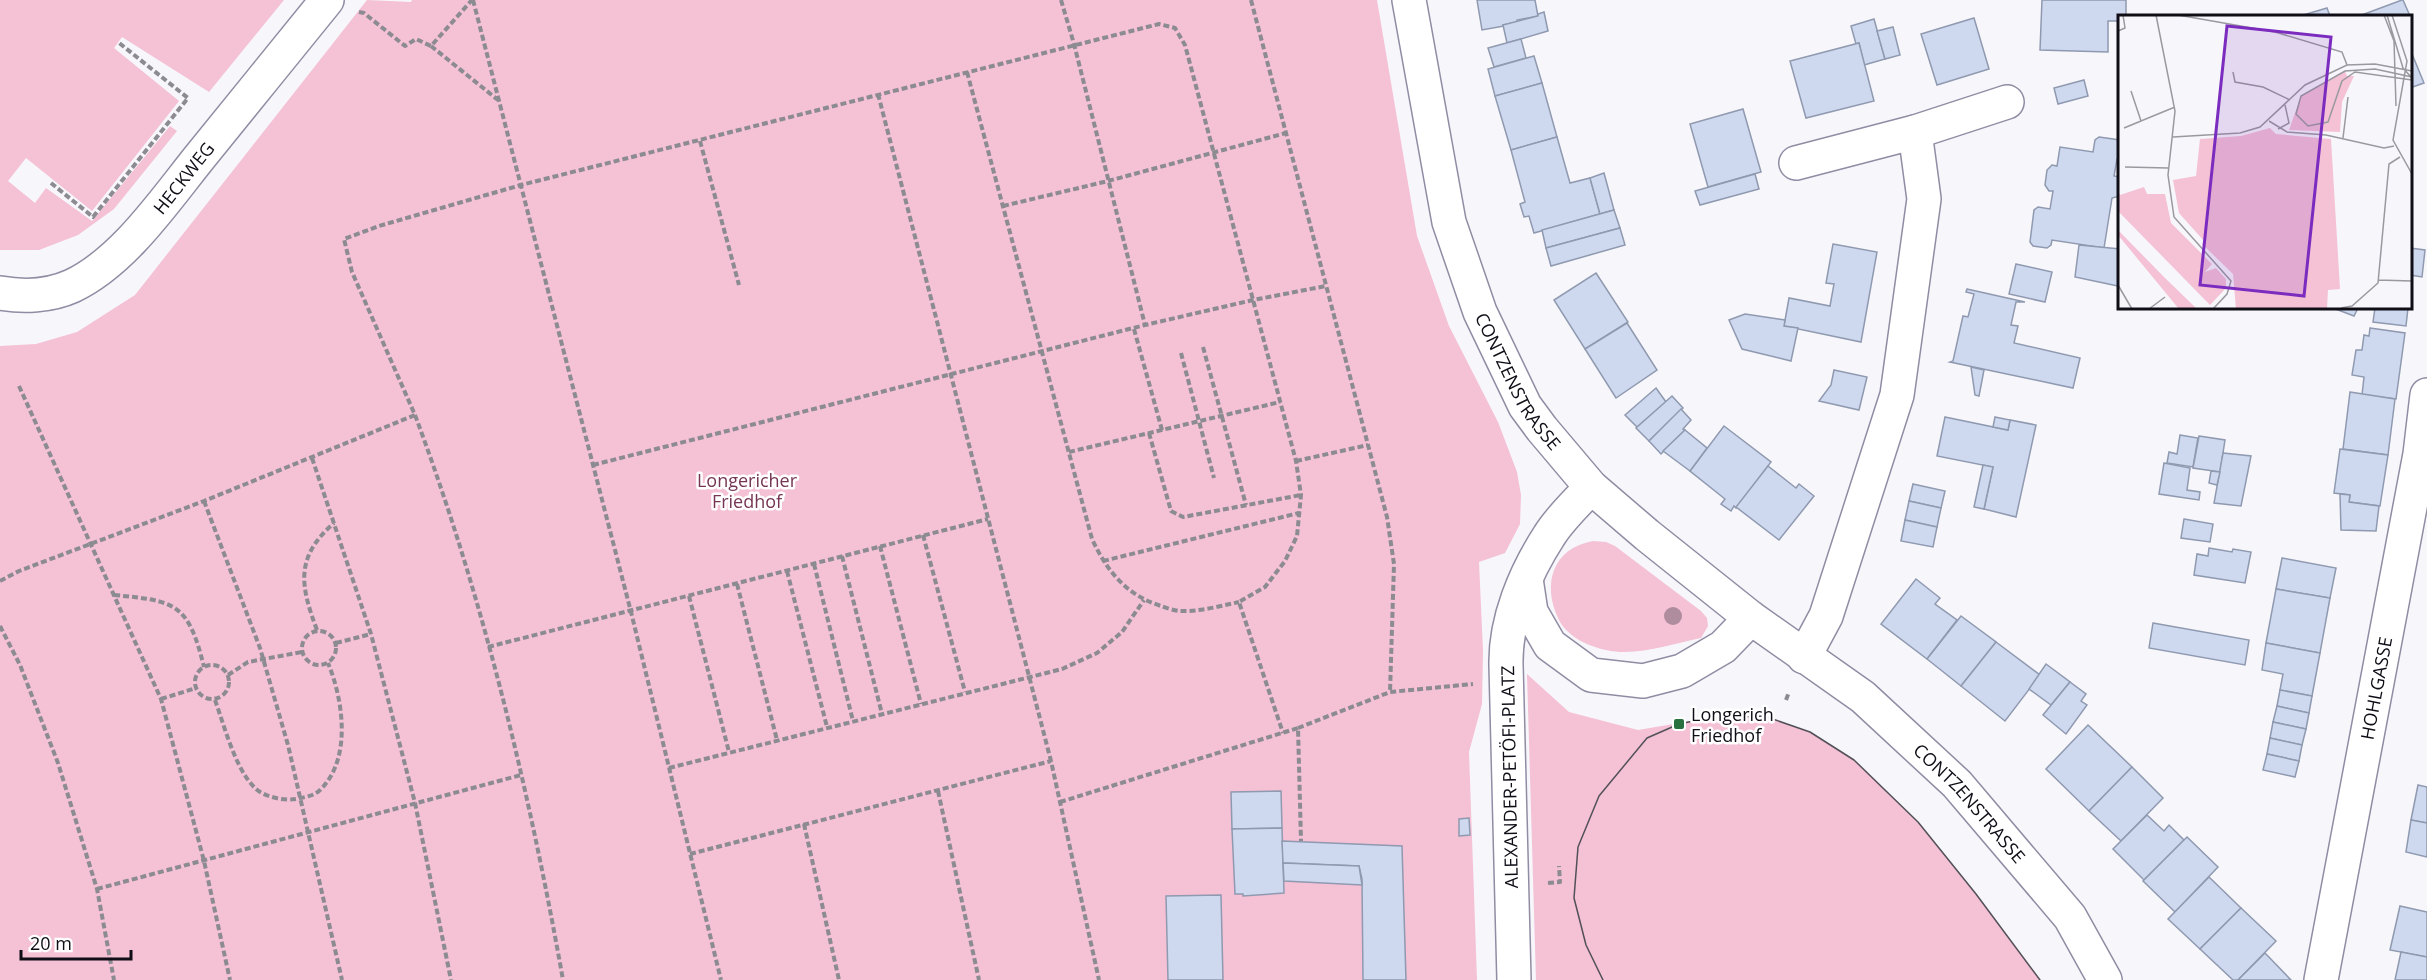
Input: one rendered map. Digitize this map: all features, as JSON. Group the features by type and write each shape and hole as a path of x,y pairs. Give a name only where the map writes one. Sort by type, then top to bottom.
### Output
{"street":[{"name":"CONTZENSTRASSE","path":"1409,0 1449,222 1480,312 1525,406 1591,487 1751,618 1863,697 1957,784 2070,917 2105,980"},
{"name":"HECKWEG","path":"0,293 14,296 37,295 71,286 119,253 341,3"},
{"path":"1796,163 1915,132 2007,102"},
{"path":"1804,657 1826,616 1898,395 1923,199 1915,132"},
{"name":"HOHLGASSE","path":"2321,980 2420,454 2427,395"},
{"name":"ALEXANDER-PETÖFI-PLATZ","path":"1514,980 1506,680 1509,632 1525,577 1550,534 1591,487"},
{"path":"1525,577 1531,612 1550,645 1591,675 1643,681 1682,671 1723,647 1751,618"}],"path":[{"path":"431,46 473,0"},
{"path":"473,0 631,612 721,980"},
{"path":"1061,0 1145,325"},
{"path":"1251,0 1387,517 1394,564 1390,692"},
{"path":"341,3 364,13 405,45 416,39 431,46 499,100"},
{"path":"563,980 521,775 447,500 415,415 352,272 344,239 379,226 521,186 878,94 1159,24 1175,28 1185,45 1296,460 1301,495 1297,536 1285,561 1265,587 1239,602 1207,609 1177,611 1144,600 1121,584 1103,561 1092,539 967,72"},
{"path":"51,183 93,217 188,98 118,42"},
{"path":"878,94 1051,761 1099,980"},
{"path":"1003,206 1107,181 1286,132"},
{"path":"700,141 739,285"},
{"path":"593,465 1145,325 1252,300 1326,286"},
{"path":"1134,328 1162,430"},
{"path":"1203,347 1246,505"},
{"path":"1181,353 1214,478"},
{"path":"19,386 161,699 204,861 230,980"},
{"path":"1068,452 1280,402"},
{"path":"0,581 19,571 204,501 415,415"},
{"path":"1149,433 1171,511 1183,517 1301,495"},
{"path":"1296,460 1368,445"},
{"path":"312,458 371,634 415,803 451,980"},
{"path":"204,501 263,659 288,745 310,832 342,980"},
{"path":"1103,561 1299,513"},
{"path":"488,647 988,519"},
{"path":"317,630 308,607 304,585 305,566 317,538 334,523"},
{"path":"923,536 965,692"},
{"path":"880,546 921,704"},
{"path":"842,556 882,714"},
{"path":"814,564 853,721"},
{"path":"786,571 827,728"},
{"path":"737,584 777,740"},
{"path":"113,595 155,599 168,603 182,612 192,631 204,667"},
{"path":"688,596 729,753"},
{"path":"669,768 1062,669 1097,653 1122,632 1144,600"},
{"path":"1239,602 1283,733"},
{"path":"0,626 20,665 58,763 97,889 114,980"},
{"path":"317,630 329,633 336,643 337,651 334,658 320,665 312,663 302,652 305,638 317,630"},
{"path":"336,643 371,634"},
{"path":"228,675 248,662 302,652"},
{"path":"215,700 234,750 254,788 267,795 289,800 312,796 321,790 333,772 340,748 342,723 338,699 327,663"},
{"path":"213,665 222,668 228,675 229,685 225,694 215,700 206,699 196,688 197,674 204,667 213,665"},
{"path":"1060,802 1298,728 1390,692 1506,680"},
{"path":"161,699 196,688"},
{"path":"1786,700 1789,692"},
{"path":"1298,728 1301,841"},
{"path":"690,854 1051,761"},
{"path":"97,889 521,775"},
{"path":"938,791 979,980"},
{"path":"804,824 839,980"}],"green space":[{"path":"0,0 284,0 209,92 122,37 114,48 179,101 92,211 26,158 8,181 35,203 46,188 92,221 170,126 177,131 114,209 78,235 39,250 0,250"},
{"name":"Longericher Friedhof","path":"367,0 411,2 412,0 1377,0 1417,236 1449,326 1498,422 1517,472 1521,495 1520,524 1505,553 1479,562 1483,651 1482,704 1469,752 1477,980 0,980 0,346 36,344 77,332 135,295"},
{"path":"1593,541 1606,542 1615,546 1701,611 1707,618 1708,626 1701,638 1654,649 1617,652 1592,646 1566,630 1553,605 1551,580 1560,559 1568,551"},
{"path":"1527,674 1569,712 1638,730 1703,719 1764,716 1810,732 1854,760 1918,822 1976,894 2040,980 1536,980"}],"building":[{"path":"1477,0 1535,0 1538,16 1482,30"},
{"path":"2042,0 2126,0 2126,15 2118,15 2118,21 2108,21 2108,52 2040,50"},
{"path":"2402,0 2410,15 2362,15"},
{"path":"2327,8 2330,15 2303,15"},
{"path":"1544,12 1548,31 1507,43 1503,25 1538,16"},
{"path":"1974,18 1989,69 1937,85 1921,34"},
{"path":"1874,19 1885,59 1864,65 1859,43 1856,44 1851,26"},
{"path":"1893,27 1900,55 1885,59 1877,31"},
{"path":"1521,39 1526,58 1494,67 1488,48"},
{"path":"1859,43 1874,101 1806,118 1790,61"},
{"path":"2412,54 2424,83 2412,87"},
{"path":"1534,56 1542,83 1495,96 1488,69"},
{"path":"2084,80 2088,96 2058,104 2054,88"},
{"path":"1542,83 1557,137 1511,150 1495,96"},
{"path":"1743,109 1761,172 1708,187 1690,124"},
{"path":"1557,137 1570,183 1590,178 1600,214 1534,233 1529,216 1524,217 1520,204 1525,202 1511,150"},
{"path":"2099,137 2118,140 2118,159 2114,176 2118,177 2118,196 2112,198 2104,248 2052,240 2051,245 2047,248 2033,246 2030,242 2034,210 2038,207 2050,209 2053,191 2049,191 2045,185 2047,170 2052,165 2057,166 2060,147 2093,152 2095,140"},
{"path":"1604,173 1614,210 1600,214 1590,178"},
{"path":"1755,174 1759,189 1700,205 1695,191"},
{"path":"1614,210 1620,228 1546,248 1542,230"},
{"path":"1620,228 1625,245 1551,266 1546,248"},
{"path":"1833,244 1877,252 1861,342 1784,326 1789,298 1830,306 1834,284 1826,283"},
{"path":"2079,245 2118,249 2118,286 2075,277"},
{"path":"2412,248 2425,250 2422,277 2412,275"},
{"path":"2016,264 2052,272 2045,302 2009,294"},
{"path":"1596,273 1628,322 1585,349 1554,300"},
{"path":"1967,289 2025,302 2016,302 2011,325 2018,326 2014,343 2080,358 2073,388 1950,362 1953,361 1963,316 1968,317 1974,294 1966,292"},
{"path":"2336,309 2358,309 2354,316"},
{"path":"2375,309 2408,309 2406,326 2373,322"},
{"path":"1745,314 1785,320 1784,326 1798,328 1791,361 1742,349 1729,320"},
{"path":"1627,323 1657,370 1616,398 1585,349"},
{"path":"2370,328 2405,333 2396,399 2362,395 2364,377 2352,375 2356,350 2362,350 2364,335 2369,336"},
{"path":"1971,367 1984,370 1979,396 1975,395"},
{"path":"1834,370 1867,377 1859,410 1819,401 1831,385"},
{"path":"1656,388 1666,402 1637,427 1625,415"},
{"path":"2350,392 2395,399 2388,455 2343,449"},
{"path":"1672,396 1683,408 1649,441 1636,428"},
{"path":"1681,409 1691,420 1683,429 1685,430 1661,454 1649,441"},
{"path":"1945,417 2008,430 2010,420 2036,425 2016,517 1984,509 1993,467 1937,456"},
{"path":"1995,417 2010,420 2008,430 1993,427"},
{"path":"1724,426 1771,462 1736,508 1734,506 1731,511 1721,504 1725,499 1690,471"},
{"path":"1685,430 1707,448 1690,471 1663,451"},
{"path":"2180,435 2198,438 2193,467 2167,463 2169,452 2177,454"},
{"path":"2199,436 2225,440 2220,472 2193,468"},
{"path":"2340,449 2388,455 2380,506 2349,502 2350,495 2334,493"},
{"path":"2223,453 2251,456 2241,506 2214,503"},
{"path":"2164,463 2190,468 2187,490 2200,492 2199,500 2159,494"},
{"path":"1983,465 1993,467 1984,509 1974,507"},
{"path":"1768,466 1796,488 1799,484 1814,496 1779,540 1736,507"},
{"path":"2211,471 2220,472 2217,485 2209,483"},
{"path":"1913,484 1945,491 1941,508 1909,501"},
{"path":"2340,494 2350,495 2349,502 2379,506 2376,531 2341,530"},
{"path":"1909,501 1941,508 1937,527 1905,520"},
{"path":"2184,519 2213,524 2210,542 2181,538"},
{"path":"1905,520 1937,527 1933,547 1901,541"},
{"path":"2209,548 2232,552 2233,549 2251,552 2245,583 2194,575 2197,554 2208,556"},
{"path":"2282,558 2336,568 2330,598 2276,589"},
{"path":"1916,579 1940,598 1935,604 1957,620 1927,659 1881,624"},
{"path":"2276,589 2330,598 2320,653 2266,643"},
{"path":"1961,616 1996,642 1961,686 1927,659"},
{"path":"2153,623 2249,640 2245,665 2149,648"},
{"path":"1996,642 2040,675 2005,721 1961,686"},
{"path":"2266,643 2320,653 2312,696 2280,690 2283,674 2262,670"},
{"path":"2046,664 2070,682 2051,705 2029,689"},
{"path":"2070,682 2086,694 2081,701 2087,705 2066,734 2043,715"},
{"path":"2280,690 2312,696 2309,713 2277,706"},
{"path":"2277,706 2309,713 2306,729 2273,722"},
{"path":"2273,722 2306,729 2302,745 2270,738"},
{"path":"2088,725 2132,767 2089,811 2046,769"},
{"path":"2270,738 2302,745 2299,761 2267,754"},
{"path":"2267,754 2299,761 2295,777 2263,770"},
{"path":"2132,767 2163,798 2121,841 2089,811"},
{"path":"2418,785 2427,787 2427,823 2411,820"},
{"path":"1281,791 1282,828 1232,829 1231,792"},
{"path":"2147,815 2164,831 2169,825 2184,840 2144,880 2113,849"},
{"path":"1469,818 1470,835 1459,836 1459,819"},
{"path":"2411,820 2427,823 2427,857 2406,852"},
{"path":"1282,828 1284,893 1243,896 1243,894 1235,894 1232,829"},
{"path":"2187,837 2218,867 2175,912 2143,881"},
{"path":"1282,841 1402,846 1406,980 1363,980 1362,879 1359,866 1283,863"},
{"path":"1283,863 1359,866 1362,885 1284,881"},
{"path":"2209,877 2241,908 2200,949 2168,919"},
{"path":"1221,895 1223,980 1168,980 1166,896"},
{"path":"2400,906 2427,912 2427,957 2390,950"},
{"path":"2241,908 2276,941 2238,980 2233,980 2200,949"},
{"path":"2401,952 2427,957 2427,980 2395,980"},
{"path":"2265,953 2291,980 2238,980"}],"tram line":[{"path":"1603,980 1586,945 1574,898 1578,847 1599,796 1647,738 1679,724 1703,719 1764,716 1810,732 1854,760 1918,822 1976,894 2040,980"}],"place":[{"name":"Longerich Friedhof","path":"1679,724"}]}
